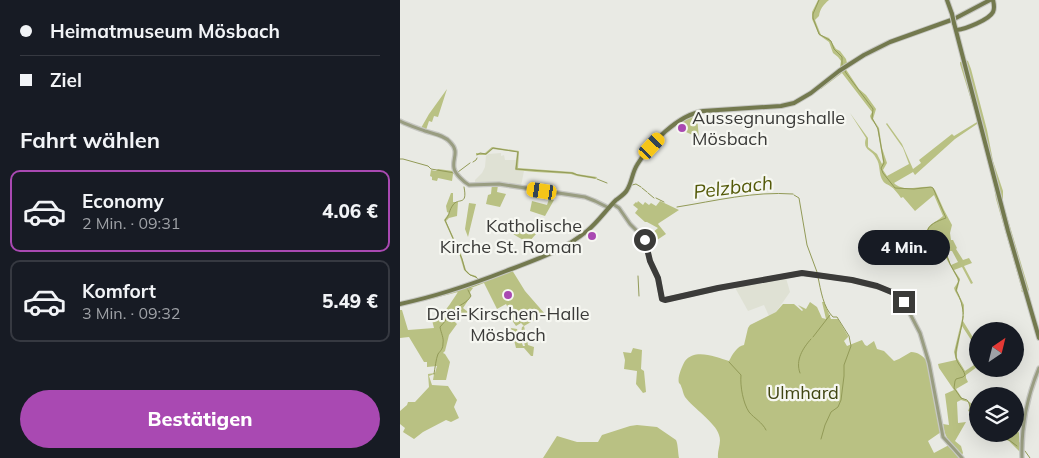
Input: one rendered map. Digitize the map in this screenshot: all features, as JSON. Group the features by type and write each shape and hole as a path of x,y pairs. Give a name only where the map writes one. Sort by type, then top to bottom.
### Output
{"main road":[{"path":"947,0 954,23 960,31 960,43 1006,223 1039,338"},
{"path":"400,304 454,291 554,253 568,245 591,228 628,189 642,157 670,127 685,117 699,112 781,106 794,103 864,55 890,42 954,19 980,5 992,2 992,14 960,31"}],"street":[{"path":"400,121 449,140 456,153 455,170 469,185 499,184 585,197 609,209"},
{"path":"613,204 619,208 630,224 645,240 648,255 658,278 662,299 664,300 795,273 856,281 887,290 901,298 920,333 926,351 943,437 962,458"},
{"path":"1022,458 1022,438 1026,411 1031,388 1039,368"}],"shaded area":[{"path":"501,153 501,156 504,155 505,160 516,160 516,170 524,171 521,186 475,185 475,180 485,167 486,156 488,154"},
{"path":"783,275 786,278 790,292 776,312 769,316 764,305 748,311 733,284"}],"green space":[{"path":"818,0 829,0 822,7 819,16 815,20 821,35 829,38 846,59 847,63 841,67 841,61 833,53 829,42 819,35 812,19 812,12"},
{"path":"966,60 971,69 993,161 1003,191 1003,203 1029,290 1027,292 1009,228"},
{"path":"963,61 1024,293 1021,291 975,113 960,64"},
{"path":"845,68 876,109 873,119 879,128 882,148 887,163 883,170 887,176 909,164 903,148 887,123 902,144 913,169 921,163 919,160 952,134 954,136 977,122 977,124 955,139 915,175 913,172 894,183 902,188 932,187 935,190 952,225 951,240 953,240 963,260 969,258 972,263 964,266 973,283 971,284 962,267 954,270 960,279 957,291 964,305 964,315 961,302 954,288 958,282 957,278 946,258 926,233 930,225 943,216 934,195 915,211 903,197 901,198 883,181 878,161 866,148 866,138 850,113 868,138 868,147 877,154 882,164 877,127 870,116 872,112 842,73 819,89","holes":["943,239 950,251 952,251 958,262 951,265 947,255 936,242"]},
{"path":"447,89 438,117 434,116 432,122 429,121 426,130 421,128 429,114"},
{"path":"695,114 697,117 699,138 675,125"},
{"path":"492,147 519,151 518,168 573,172 597,177 596,179 571,174 515,170 517,152 493,149 486,155 476,155 476,153 485,153"},
{"path":"438,169 453,171 455,174 453,174 452,181 438,178 437,181 432,180 430,176 431,170 436,171"},
{"path":"492,184 498,185 497,192 506,194 500,207 486,204 488,195 491,194"},
{"path":"451,193 453,193 453,202 458,202 457,216 446,221 466,270 478,279 468,274 464,270 459,253 444,220 449,213 446,206"},
{"path":"549,199 554,200 545,216 530,211 532,201 547,205"},
{"path":"638,201 643,205 645,202 656,206 660,201 679,210 658,224 666,234 657,240 652,233 658,228 645,222 635,213 638,209 633,205"},
{"path":"469,203 476,204 468,237 465,229"},
{"path":"517,228 527,233 529,231 536,234 528,243 513,234"},
{"path":"512,270 525,291 545,314 524,326 521,323 516,326 509,316 511,314 506,304 497,309 484,283 471,288 473,288 470,292 471,296 463,308 468,312 462,318 455,312 450,317 457,324 449,335 443,353 450,362 446,380 433,380 434,374 429,376 432,385 448,386 457,400 454,407 459,418 451,422 446,420 414,439 403,432 405,428 400,424 400,411 408,402 415,402 429,387 428,374 435,373 437,366 427,367 427,362 424,362 409,337 400,338 400,310 402,310 408,330 434,328 432,320 444,312 458,292 400,306"},
{"name":"Ulmhard","path":"810,302 817,307 822,318 826,319 822,302 824,302 831,319 838,319 848,336 844,341 847,346 862,340 867,346 874,341 877,349 884,351 894,361 911,352 922,356 927,361 941,432 928,441 934,453 949,445 960,458 718,458 720,441 717,430 685,397 679,383 679,375 685,361 689,357 700,354 729,361 737,349 744,345 750,325 776,312 783,304 794,304 802,311 798,305 806,309"},
{"path":"963,315 963,321 969,331 969,337 962,326 957,358 965,371 969,368 969,373 966,375 968,382 956,389 969,404 961,400 957,402 958,423 966,422 955,441 961,446 962,455 950,441 944,430 943,424 949,425 945,394 954,390 938,364 956,360 954,352"},
{"path":"524,326 528,345 534,347 533,356 524,348 516,348 511,328 517,329 523,346 525,346 521,332"},
{"path":"633,348 642,350 641,369 644,371 646,392 643,393 636,384 637,371 624,369 625,360 623,352 631,353"},
{"path":"637,425 657,427 676,440 679,458 543,458 557,436 577,442 598,442 602,435"},
{"path":"1010,442 1021,443 1020,452"}],"waterway":[{"path":"819,0 813,14 819,34 831,41 834,49 842,57 842,65 846,73 873,109 872,118 878,129 884,163 881,168 883,173 895,188 933,188 946,218 931,225 927,234 947,256 959,280 956,290 962,304 963,316 956,355 965,375 956,379 954,388 961,398 969,403"},
{"name":"Pelzbach","path":"477,155 480,153 486,154 493,148 518,152 516,169 572,173 595,178"},
{"name":"Pelzbach","path":"473,162 477,158"},
{"name":"Pelzbach","path":"400,159 428,166 431,169 455,173"},
{"name":"Pelzbach","path":"458,172 470,163"},
{"name":"Pelzbach","path":"597,179 607,183"},
{"path":"632,185 636,184 641,187"},
{"path":"464,187 464,199 453,205 445,220 465,270 478,279"},
{"path":"642,188 647,192"},
{"path":"648,193 654,198"},
{"name":"Pelzbach","path":"677,207 749,195 793,194"},
{"name":"Pelzbach","path":"794,195 799,198 807,245 817,272"},
{"path":"656,198 664,202"},
{"path":"638,276 639,296"},
{"name":"Pelzbach","path":"818,277 827,308 833,317 837,317 849,336 851,346 844,365 841,400 838,407 831,412 821,439"},
{"path":"467,288 479,284"},
{"path":"434,374 437,356 443,345 440,327 458,306 469,299 471,296 468,290"},
{"name":"Pelzbach","path":"813,337 830,315"},
{"name":"Pelzbach","path":"800,373 799,359 811,339"},
{"path":"729,362 741,375 742,394 749,412 766,430"},
{"path":"1012,442 1017,446"},
{"path":"1025,451 1030,458"}],"place":[{"name":"Aussegnungshalle Mösbach","path":"682,128"},
{"name":"Katholische Kirche St. Roman","path":"592,236"},
{"name":"Drei-Kirschen-Halle Mösbach","path":"508,295"}],"route":[{"path":"645,240 652,267 658,278 663,300 802,273 852,280 877,286 894,293 904,302"}]}
